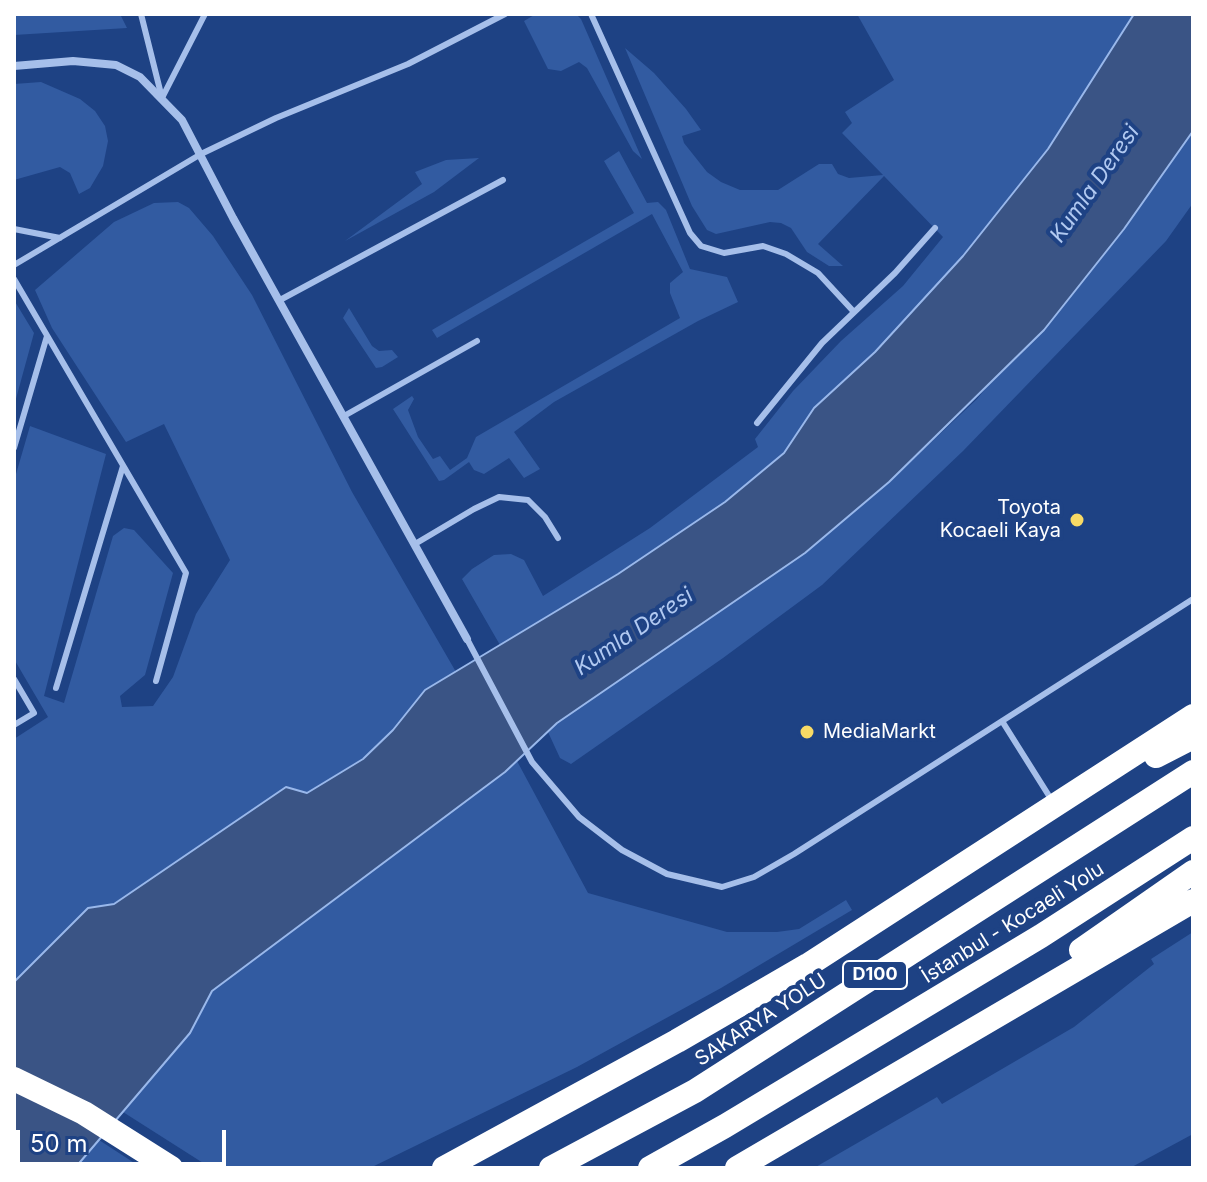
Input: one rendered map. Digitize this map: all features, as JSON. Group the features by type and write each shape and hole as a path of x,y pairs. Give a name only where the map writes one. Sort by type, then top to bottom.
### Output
{"highway":[{"path":"444,1168 677,1041 808,965 1193,716"},
{"path":"1056,806 1193,737"},
{"name":"SAKARYA YOLU","path":"551,1168 695,1091 1193,772"},
{"name":"İstanbul - Kocaeli Yolu","path":"650,1168 1041,936 1193,838"},
{"path":"922,1061 1193,872"},
{"path":"737,1168 1193,901"},
{"path":"14,1079 48,1094 171,1168"}],"street":[{"path":"14,66 73,61 116,65 140,77 182,120 233,218 467,639"}],"lane":[{"path":"141,14 162,98"},
{"path":"162,98 205,14"},
{"path":"14,265 201,154 276,118 408,64 505,14"},
{"path":"591,14 690,233 701,246 724,253 763,246 786,254 818,273 854,312"},
{"path":"280,300 503,180"},
{"path":"757,423 813,353 895,273 935,228"},
{"path":"14,229 60,238"},
{"path":"14,279 186,573 156,681"},
{"path":"14,448 47,335"},
{"path":"344,416 477,341"},
{"path":"56,688 123,465"},
{"path":"415,544 499,497 528,500 545,517 558,538"},
{"path":"467,639 532,762 579,817 622,850 667,874 722,887 754,877 794,854 1193,599"},
{"path":"14,679 34,713 14,725"},
{"path":"1002,721 1056,806"}],"shaded area":[{"path":"14,14 120,14 127,28 14,35"},
{"path":"536,14 576,14 581,19 642,159 633,151 587,68 579,62 561,71 548,69 524,21"},
{"path":"857,14 1134,14 1048,149 963,256 875,352 814,408 784,453 725,502 618,574 500,645 462,579 472,569 494,555 511,554 524,560 543,596 650,528 758,447 755,439 793,391 841,341 903,286 943,237 884,176 818,244 843,266 829,266 807,252 791,228 781,223 770,222 716,234 707,230 692,206 625,48 654,73 686,109 701,130 682,136 684,143 707,172 721,182 740,190 778,190 819,164 832,164 838,174 849,178 883,175 842,133 852,123 845,112 894,80"},
{"path":"41,82 80,99 95,111 105,126 108,141 103,166 90,188 79,194 70,173 60,167 14,180 14,84"},
{"path":"1193,131 1193,203 1166,241 963,451 822,585 571,764 560,758 548,732 557,723 805,553 889,482 977,399"},
{"path":"619,151 647,203 658,202 666,210 690,269 727,277 738,302 698,321 554,402 514,432 540,469 524,478 509,458 484,474 474,470 469,462 439,481 393,409 412,396 414,399 408,410 418,437 433,459 440,456 450,470 467,458 476,437 680,318 670,293 670,283 683,272 652,214 437,338 432,330 634,213 604,161"},
{"path":"479,158 434,192 345,241 422,184 415,172 446,160"},
{"path":"178,202 189,208 213,236 252,295 352,492 456,672 425,690 393,730 363,758 307,793 286,787 113,904 88,908 14,982 14,739 48,717 14,659 14,481 30,426 106,454 44,696 64,703 113,536 124,528 134,530 173,573 145,675 120,696 122,707 153,706 173,677 196,614 230,560 164,424 126,442 52,328 35,290 114,222 154,203"},
{"path":"14,300 34,333 14,406"},
{"path":"349,308 372,346 379,351 392,350 398,357 376,368 343,318"},
{"path":"517,761 588,893 727,932 799,929 846,900 852,910 721,988 577,1067 370,1168 211,1168 123,1112 190,1033 212,991"},
{"path":"1193,932 1193,1134 1130,1168 814,1168 937,1097 942,1104 1074,1027 1154,964 1151,959"},
{"path":"99,1140 142,1168 75,1168"}],"water":[{"name":"Kumla Deresi","path":"1134,14 1193,14 1193,131 1124,229 1044,330 889,482 805,553 557,723 505,772 212,991 190,1033 75,1168 14,1168 14,982 88,908 114,904 286,787 307,793 363,759 393,730 425,690 618,574 725,502 784,453 814,408 875,352 963,256 1048,149"}],"place":[{"name":"Toyota Kocaeli Kaya","path":"1077,520"},
{"name":"MediaMarkt","path":"807,732"}]}
